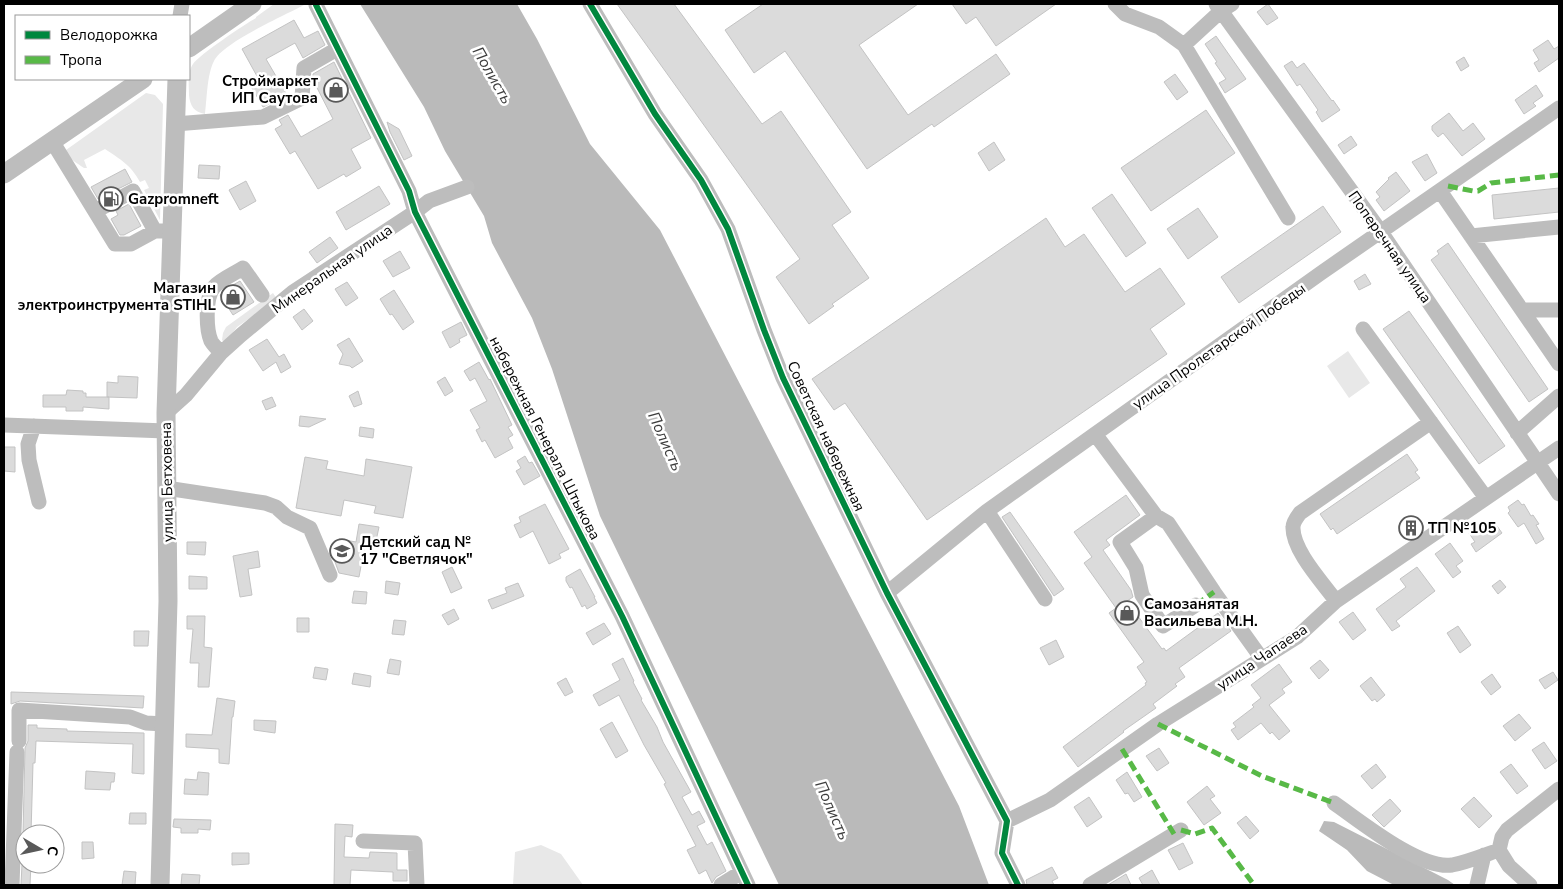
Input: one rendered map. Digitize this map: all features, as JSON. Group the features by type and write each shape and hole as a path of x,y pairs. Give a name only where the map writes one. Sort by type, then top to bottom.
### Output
{"main road":[{"path":"190,47 252,4"},
{"path":"4,174 142,80"},
{"name":"улица Бетховена","path":"160,885 168,601 164,231 175,124 177,80"}],"street":[{"name":"Советская набережная","path":"590,4 655,114 701,180 728,229 783,378 887,593 1007,821"},
{"path":"1115,4 1125,14 1159,27 1184,45 1288,218"},
{"name":"набережная Генерала Штыкова","path":"316,5 409,191 415,212 622,616 745,879"},
{"path":"1184,45 1223,6"},
{"name":"Поперечная улица","path":"1223,6 1381,232 1559,494"},
{"path":"175,124 263,117 302,98 304,68 337,49"},
{"name":"улица Пролетарской Победы","path":"887,593 987,511 1559,108"},
{"path":"52,141 115,244 131,244 164,231 133,191 96,211"},
{"name":"Минеральная улица","path":"166,422 221,353 293,292 429,201 467,187"},
{"path":"1440,191 1559,364"},
{"path":"1471,236 1559,227"},
{"path":"221,353 212,342 208,330 209,301 213,288 243,268 262,295"},
{"path":"1523,310 1559,310"},
{"path":"1363,329 1486,498"},
{"path":"1517,433 1559,396"},
{"path":"4,426 166,422"},
{"path":"1336,601 1303,555 1294,537 1293,525 1300,513 1431,422"},
{"path":"34,426 28,444 29,460 39,502"},
{"path":"1095,434 1156,516 1168,523 1262,659"},
{"name":"улица Чапаева","path":"1007,821 1050,800 1158,724 1297,637 1336,601 1559,448"},
{"path":"166,488 265,503 276,507 287,517 310,528 330,575"},
{"path":"987,511 1045,599"},
{"path":"1156,516 1120,542 1136,568 1142,595 1162,626 1196,605"},
{"path":"12,885 19,710 130,717 146,723 165,724"},
{"path":"1530,885 1509,866 1499,850 1502,837 1507,830 1559,789"},
{"path":"1334,803 1395,845 1431,862 1450,865 1499,850"},
{"path":"1007,821 1002,853 1018,885"},
{"path":"1090,885 1181,830"},
{"path":"363,841 415,843 417,885"},
{"path":"1476,885 1484,855"},
{"path":"721,885 745,879"}],"shaded area":[{"path":"274,4 306,4 242,38 220,54 214,61 210,73 205,114 195,110 190,102 189,95 190,72 193,64 213,47"},
{"path":"146,93 155,95 163,104 160,220 144,190 149,188 145,180 140,182 133,171 120,160 105,149 84,160 87,168 84,168 71,158 66,150"},
{"path":"273,293 277,299 237,327 225,343 222,340 226,327"},
{"path":"1348,351 1370,383 1349,398 1327,366"},
{"path":"541,845 561,854 583,885 513,885 515,852"}],"water":[{"name":"Полисть","path":"360,4 517,4 537,39 590,144 660,230 959,806 989,885 779,885 600,516 552,369 532,318 492,243 484,216 445,151 424,107"},
{"path":"1324,821 1334,822 1455,885 1394,885 1367,871 1347,850 1319,831"}],"building":[{"path":"617,4 674,4 762,124 781,111 851,212 832,225 869,278 832,304 834,306 809,324 776,277 800,259"},
{"path":"763,4 918,4 859,45 908,115 996,54 1010,74 934,127 932,124 867,169 785,51 754,73 725,30"},
{"path":"952,4 1056,4 996,46 976,17 966,24"},
{"path":"1268,4 1278,18 1267,25 1257,12"},
{"path":"294,20 304,38 318,31 325,45 303,58 295,43 266,59 287,95 263,107 249,83 258,78 242,49"},
{"path":"1216,36 1246,79 1225,93 1219,83 1226,79 1205,44"},
{"path":"1548,40 1554,49 1559,46 1559,58 1539,72 1534,63 1539,60 1533,50"},
{"path":"1464,57 1469,66 1461,71 1456,62"},
{"path":"1292,61 1297,68 1304,63 1340,110 1322,122 1316,112 1318,110 1300,84 1297,86 1284,66"},
{"path":"334,62 371,138 351,149 361,168 346,177 344,174 318,189 295,151 290,154 275,129 282,125 279,120 288,115 301,137 333,119 313,80 313,74"},
{"path":"1175,74 1188,92 1177,100 1164,82"},
{"path":"1536,85 1543,96 1533,103 1536,106 1524,114 1515,100"},
{"path":"1206,110 1235,153 1151,211 1121,168"},
{"path":"1449,113 1463,131 1473,123 1485,139 1462,156 1443,133 1438,137 1432,130 1432,126"},
{"path":"387,122 399,129 412,156 404,160"},
{"path":"1351,136 1357,145 1344,154 1338,145"},
{"path":"994,142 1005,160 989,171 978,153"},
{"path":"1427,154 1437,173 1425,181 1412,162"},
{"path":"199,165 220,166 219,179 198,178"},
{"path":"125,169 132,182 98,199 91,187"},
{"path":"1396,172 1410,191 1384,211 1376,200 1380,197 1376,192"},
{"path":"246,181 256,201 240,210 229,190"},
{"path":"379,186 390,204 346,230 336,212"},
{"path":"1559,188 1559,212 1494,219 1492,195"},
{"path":"1112,194 1146,243 1126,257 1092,208"},
{"path":"129,204 141,226 124,235 120,235 111,219 118,215 116,211"},
{"path":"1323,206 1341,232 1239,303 1221,277"},
{"path":"1198,208 1218,237 1188,259 1167,229"},
{"path":"1046,218 1065,247 1084,234 1125,292 1160,268 1185,304 1150,329 1167,354 927,520 845,403 834,410 812,379"},
{"path":"330,237 338,248 317,263 309,252"},
{"path":"1448,243 1548,389 1529,402 1431,260 1439,254 1437,251"},
{"path":"400,251 410,268 393,277 383,261"},
{"path":"1365,274 1371,284 1359,290 1354,281"},
{"path":"240,281 254,302 233,315 220,295"},
{"path":"347,282 358,298 346,306 335,289"},
{"path":"394,290 414,322 403,330 392,314 390,315 380,299"},
{"path":"304,309 313,321 302,330 293,317"},
{"path":"1409,311 1505,446 1479,464 1383,329"},
{"path":"461,322 467,335 459,339 460,342 450,348 442,332"},
{"path":"349,338 363,361 352,368 339,364 343,354 337,345"},
{"path":"267,339 279,357 284,354 291,367 281,373 276,362 263,371 249,350"},
{"path":"479,362 490,379 512,425 508,427 513,435 508,438 513,448 495,458 485,440 482,442 476,430 480,428 470,410 487,401 475,378 470,381 464,371"},
{"path":"118,376 138,377 137,398 107,397 107,382 118,383"},
{"path":"445,377 453,391 445,396 437,382"},
{"path":"67,390 83,391 83,393 86,393 86,397 109,397 109,409 83,407 83,411 66,411 66,407 43,407 43,395 66,395"},
{"path":"358,391 362,404 354,407 349,396"},
{"path":"272,397 276,406 266,410 262,401"},
{"path":"300,416 326,419 309,427 299,426"},
{"path":"360,427 374,429 373,438 359,436"},
{"path":"4,447 15,447 15,472 4,471"},
{"path":"1407,454 1418,470 1415,472 1420,478 1337,534 1333,528 1331,530 1320,514"},
{"path":"525,456 529,463 532,462 540,476 524,485 516,471 521,468 517,461"},
{"path":"305,457 328,461 326,469 364,476 366,459 412,467 403,518 374,513 376,506 344,500 341,516 296,508"},
{"path":"1126,495 1140,515 1106,540 1110,545 1103,550 1131,590 1133,597 1127,601 1162,649 1164,648 1166,651 1218,613 1231,631 1179,668 1185,677 1175,684 1177,686 1153,704 1156,708 1123,731 1078,767 1063,747 1146,685 1145,683 1147,682 1137,667 1144,662 1109,613 1116,608 1084,563 1092,557 1074,532"},
{"path":"1518,500 1522,505 1524,504 1531,516 1533,515 1539,524 1536,525 1544,539 1536,544 1524,523 1518,527 1508,513 1510,511 1508,507"},
{"path":"545,504 569,549 559,554 561,558 549,564 533,531 520,538 514,525 521,522 519,517"},
{"path":"1010,512 1064,589 1054,596 1002,517"},
{"name":"ТП №105","path":"1416,519 1421,527 1407,537 1401,529"},
{"path":"359,524 379,527 376,541 366,539 359,577 339,573 335,562 339,539 356,542"},
{"path":"1479,526 1485,534 1497,526 1502,533 1476,552 1471,544 1475,542 1469,533"},
{"path":"187,542 206,542 205,555 187,554"},
{"path":"1450,543 1463,561 1456,566 1461,572 1453,578 1435,554"},
{"path":"258,551 260,567 248,569 252,595 240,597 233,556"},
{"path":"452,567 462,588 451,593 442,572"},
{"path":"1417,567 1435,591 1396,621 1400,626 1392,631 1376,609 1406,587 1400,579"},
{"path":"580,569 597,603 587,609 585,605 582,607 572,587 570,588 566,581 566,577"},
{"path":"189,576 207,577 207,589 189,589"},
{"path":"1500,580 1506,587 1498,594 1492,586"},
{"path":"386,581 400,583 398,595 385,593"},
{"path":"518,583 524,596 492,609 488,600 507,593 505,588"},
{"path":"354,591 367,592 366,604 352,603"},
{"path":"454,609 459,619 448,625 442,615"},
{"path":"1353,612 1366,630 1353,640 1339,622"},
{"path":"187,616 205,616 204,647 212,648 209,687 198,687 199,663 190,663 193,629 187,629"},
{"path":"297,618 309,618 309,632 297,632"},
{"path":"394,620 406,621 404,635 392,634"},
{"path":"604,623 611,634 593,645 586,633"},
{"path":"1458,626 1471,645 1460,653 1447,633"},
{"path":"134,631 149,631 148,646 134,646"},
{"path":"1056,640 1064,657 1049,665 1040,648"},
{"path":"623,658 641,700 691,792 682,797 692,815 699,811 705,822 697,826 707,845 712,842 726,871 716,877 712,883 706,870 699,874 687,850 696,846 664,784 666,783 644,745 619,695 599,706 593,695 620,680 612,664"},
{"path":"390,659 401,661 399,675 387,673"},
{"path":"1320,660 1329,670 1319,679 1310,668"},
{"path":"1279,664 1292,682 1282,689 1285,693 1269,705 1290,731 1279,740 1272,732 1270,734 1261,723 1238,740 1231,730 1236,727 1233,723 1254,707 1252,705 1261,698 1251,685"},
{"path":"315,667 328,669 326,680 313,678"},
{"path":"1553,672 1558,680 1545,689 1539,680"},
{"path":"354,673 371,676 370,687 352,684"},
{"path":"1492,674 1501,687 1491,695 1481,682"},
{"path":"1371,677 1385,695 1377,702 1375,699 1372,701 1360,686"},
{"path":"566,678 573,692 565,696 557,683"},
{"path":"11,692 144,696 143,708 20,701 11,704"},
{"path":"217,698 235,701 229,764 219,763 219,749 186,747 186,734 212,735"},
{"path":"1519,714 1531,728 1515,741 1503,726"},
{"path":"254,720 276,721 275,733 254,730"},
{"path":"612,722 628,751 616,758 600,729"},
{"path":"28,725 37,725 37,728 67,729 67,731 144,733 144,774 132,773 133,744 36,741 35,763 33,763 31,824 23,824 25,748 28,741"},
{"path":"1544,742 1557,761 1545,769 1532,750"},
{"path":"1159,748 1169,763 1157,771 1146,756"},
{"path":"1376,764 1386,777 1372,789 1361,776"},
{"path":"1511,764 1528,786 1517,794 1500,772"},
{"path":"86,771 115,773 114,782 111,782 110,790 85,789"},
{"path":"198,772 209,773 208,795 184,794 185,779 197,780"},
{"path":"1127,772 1142,797 1134,802 1128,793 1125,794 1116,780"},
{"path":"1207,786 1215,796 1210,799 1221,813 1204,825 1187,802"},
{"path":"1089,797 1102,817 1087,827 1074,807"},
{"path":"1474,797 1492,816 1479,828 1461,809"},
{"path":"1390,799 1401,811 1384,827 1372,815"},
{"path":"130,813 146,813 146,824 129,824"},
{"path":"1246,816 1259,831 1250,839 1237,823"},
{"path":"174,819 211,820 210,830 198,829 198,833 181,833 181,828 173,827"},
{"path":"335,824 353,825 352,837 345,836 344,857 369,858 370,852 397,853 397,870 407,870 407,881 393,881 393,872 351,870 350,885 334,885"},
{"path":"82,842 93,842 94,858 82,859"},
{"path":"1183,843 1193,863 1179,870 1168,850"},
{"path":"232,853 249,853 249,864 232,865"},
{"path":"1052,867 1058,878 1052,881 1054,885 1027,885 1026,880"},
{"path":"1152,870 1160,885 1143,885 1139,878"},
{"path":"124,871 136,872 135,885 122,885"},
{"path":"22,874 31,874 30,885 21,885"},
{"path":"182,874 200,875 199,885 181,885"},
{"path":"1126,874 1131,885 1108,885"}],"marked path":[{"path":"1448,186 1478,191 1491,183 1559,175"},
{"path":"1196,605 1214,592"},
{"path":"1158,724 1262,776 1334,803"},
{"path":"1122,749 1174,834"},
{"path":"1181,830 1195,834 1212,828 1254,885"}],"cycle path":[{"path":"590,4 655,114 701,180 728,229 783,378 887,593 1007,821 1002,853 1018,885"},
{"path":"316,5 409,191 415,212 622,616 748,885"}],"place":[{"name":"Строймаркет ИП Саутова","path":"336,90"},
{"name":"Gazpromneft","path":"111,199"},
{"name":"Магазин электроинструмента STIHL","path":"233,297"},
{"name":"ТП №105","path":"1411,528"},
{"name":"Детский сад № 17 \"Светлячок\"","path":"342,551"},
{"name":"Самозанятая Васильева М.Н.","path":"1127,613"}]}
